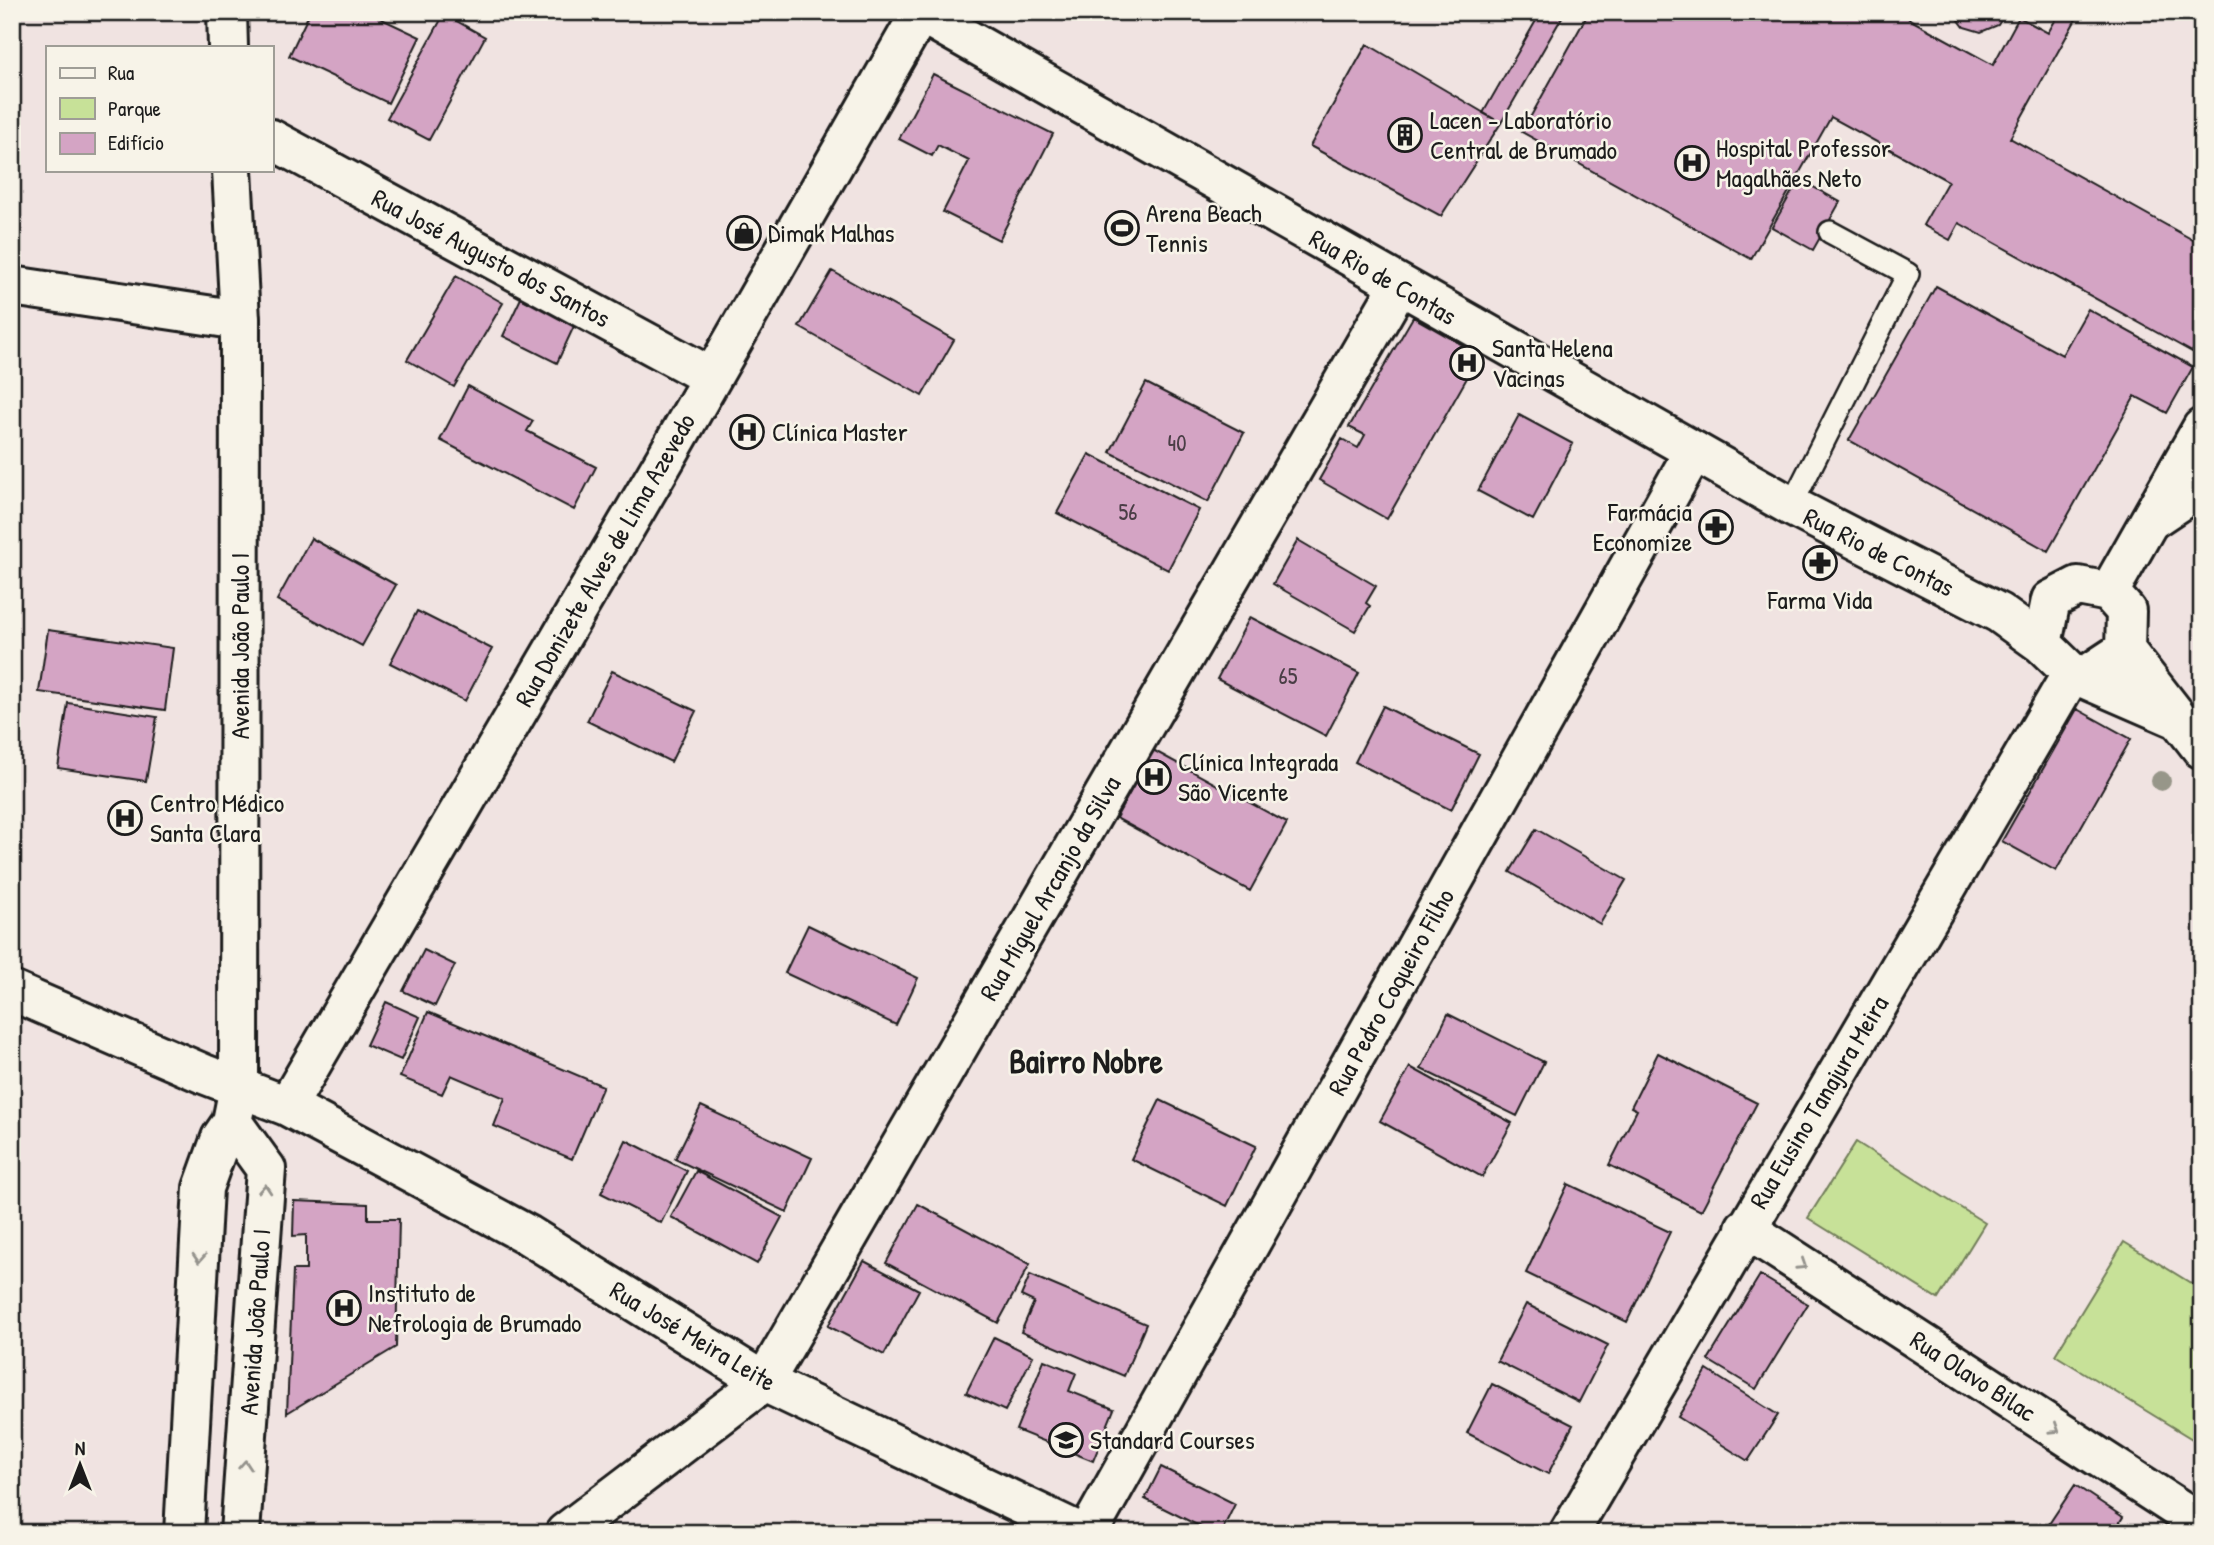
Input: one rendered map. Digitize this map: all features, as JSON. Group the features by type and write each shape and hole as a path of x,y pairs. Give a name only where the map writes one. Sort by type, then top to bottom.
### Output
{"street":[{"path":"227,12 228,46"},
{"name":"Rua Rio de Contas","path":"921,13 1791,506 1999,613 2042,644"},
{"name":"Rua Donizete Alves de Lima Azevedo","path":"287,1106 921,13"},
{"name":"Rua José Augusto dos Santos","path":"273,140 711,377"},
{"name":"Avenida João Paulo I","path":"184,1533 203,1188 235,1105 240,320 232,172"},
{"path":"12,286 240,320"},
{"name":"Rua Miguel Arcanjo da Silva","path":"764,1382 1399,286"},
{"path":"2109,592 2202,428"},
{"name":"Rua Pedro Coqueiro Filho","path":"1088,1533 1694,451"},
{"path":"2151,520 2202,486"},
{"path":"1999,613 2051,600 2078,586 2109,592 2126,611 2125,650 2202,749"},
{"path":"2051,600 2042,644 2072,673 2179,719"},
{"path":"2072,673 2087,675 2125,650"},
{"name":"Rua Eusino Tanajura Meira","path":"1569,1533 2072,673"},
{"name":"Rua José Meira Leite","path":"12,991 204,1074 235,1105 287,1106 528,1235 764,1382 1081,1533"},
{"name":"Avenida João Paulo I","path":"235,1105 266,1169 240,1533"},
{"name":"Rua Olavo Bilac","path":"1745,1228 2202,1524"},
{"path":"565,1533 764,1382"}],"lane":[{"path":"1791,506 1908,274 1830,232"}],"green space":[{"path":"1856,1142 1985,1223 1938,1299 1808,1218"},
{"path":"2124,1242 2202,1290 2202,1445 2055,1355"}],"building":[{"path":"310,12 367,12 420,37 388,103 289,56"},
{"path":"1541,12 1565,12 1501,123 1483,113"},
{"path":"1589,12 1913,12 1909,19 1993,65 2019,17 2048,33 2060,12 2080,12 2010,138 2202,245 2202,335 2192,352 1959,223 1950,240 1923,225 1948,181 1831,117 1751,259 1522,132"},
{"path":"1953,12 2006,12 1998,25 1981,32 1964,27"},
{"path":"444,14 485,37 429,140 387,118"},
{"name":"Lacen - Laboratório Central de Brumado","path":"1367,44 1501,123 1441,216 1310,146"},
{"path":"933,74 1053,134 999,240 943,212 969,161 938,145 932,156 899,139"},
{"path":"1799,179 1840,202 1813,250 1772,227"},
{"path":"832,271 954,340 922,396 799,327"},
{"path":"456,276 503,303 454,387 407,360"},
{"path":"1936,286 2062,355 2088,309 2193,367 2167,413 2135,396 2048,551 1849,440"},
{"path":"521,298 575,324 557,363 503,336"},
{"path":"1413,317 1480,355 1387,519 1319,480 1342,439 1358,448 1365,435 1349,427"},
{"path":"1146,383 1244,433 1208,502 1110,452"},
{"path":"468,386 533,421 527,431 596,467 574,510 440,440"},
{"path":"1519,415 1573,444 1533,520 1478,491"},
{"path":"1089,454 1199,510 1168,570 1057,513"},
{"path":"311,538 396,585 362,646 277,600"},
{"path":"1298,540 1376,586 1366,603 1370,606 1355,631 1273,584"},
{"path":"417,611 492,649 465,701 390,663"},
{"path":"1250,617 1359,673 1326,736 1217,679"},
{"path":"48,630 173,648 165,710 39,692"},
{"path":"612,671 696,711 671,762 587,721"},
{"path":"68,703 157,717 146,781 58,768"},
{"path":"1383,706 1479,754 1451,810 1355,762"},
{"path":"2077,709 2131,739 2056,871 2002,841"},
{"path":"1153,750 1287,823 1250,891 1116,818"},
{"path":"1536,829 1626,880 1600,924 1510,872"},
{"path":"808,925 918,978 896,1025 785,973"},
{"path":"424,950 455,965 435,1006 403,991"},
{"path":"386,1002 420,1017 401,1060 366,1045"},
{"path":"428,1012 603,1086 572,1159 494,1126 505,1098 451,1075 442,1094 400,1077"},
{"path":"1448,1014 1544,1062 1517,1116 1421,1069"},
{"path":"1658,1053 1757,1103 1701,1211 1609,1165 1637,1110 1631,1107"},
{"path":"1410,1067 1512,1123 1482,1177 1380,1121"},
{"path":"1160,1100 1256,1146 1227,1206 1131,1159"},
{"path":"701,1106 812,1158 787,1212 675,1159"},
{"path":"626,1140 687,1171 661,1223 601,1193"},
{"path":"696,1171 782,1217 757,1264 671,1217"},
{"path":"1568,1184 1670,1232 1627,1322 1526,1273"},
{"name":"Instituto de Nefrologia de Brumado","path":"294,1201 368,1204 368,1219 399,1219 396,1347 287,1413 293,1270 306,1270 306,1235 293,1236"},
{"path":"918,1204 1030,1264 998,1323 886,1263"},
{"path":"864,1261 919,1290 884,1355 828,1326"},
{"path":"1030,1275 1146,1324 1124,1376 1021,1332 1034,1302 1021,1296"},
{"path":"1760,1275 1808,1304 1756,1389 1708,1360"},
{"path":"1526,1304 1608,1345 1579,1402 1497,1361"},
{"path":"994,1337 1033,1356 1005,1411 966,1393"},
{"path":"1044,1360 1076,1373 1069,1391 1114,1409 1093,1461 1016,1430"},
{"path":"1707,1370 1778,1415 1748,1461 1678,1417"},
{"path":"1492,1384 1573,1425 1548,1474 1467,1433"},
{"path":"1161,1467 1235,1504 1221,1533 1213,1533 1145,1499"},
{"path":"2075,1485 2123,1517 2113,1533 2043,1533"}],"place":[{"name":"Lacen - Laboratório Central de Brumado","path":"1405,135"},
{"name":"Hospital Professor Magalhães Neto","path":"1692,163"},
{"name":"Arena Beach Tennis","path":"1122,228"},
{"name":"Dimak Malhas","path":"744,233"},
{"name":"Santa Helena Vacinas","path":"1467,363"},
{"name":"Clínica Master","path":"747,432"},
{"name":"Farmácia Economize","path":"1716,527"},
{"name":"Farma Vida","path":"1820,563"},
{"name":"Clínica Integrada São Vicente","path":"1154,777"},
{"name":"Centro Médico Santa Clara","path":"125,818"},
{"name":"Instituto de Nefrologia de Brumado","path":"344,1308"},
{"name":"Standard Courses","path":"1066,1440"}],"district":[{"name":"Bairro Nobre","path":"1086,1061"}]}
